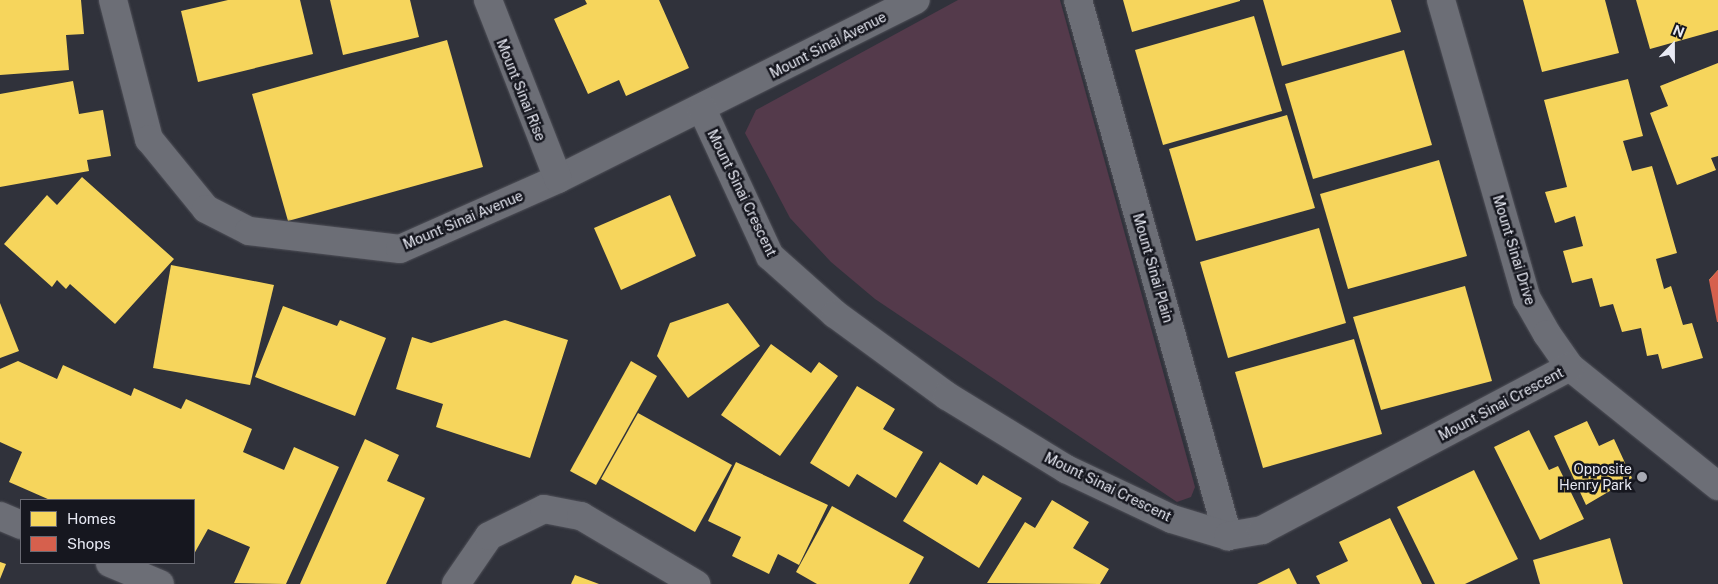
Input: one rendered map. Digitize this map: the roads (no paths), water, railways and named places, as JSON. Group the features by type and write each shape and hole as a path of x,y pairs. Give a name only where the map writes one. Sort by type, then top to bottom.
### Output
{"street":[{"name":"Mount Sinai Avenue","path":"114,0 149,140 206,209 249,231 400,249 558,179 702,109 916,0"},
{"name":"Mount Sinai Rise","path":"488,0 558,179"},
{"name":"Mount Sinai Plain","path":"1078,0 1228,536"},
{"name":"Mount Sinai Drive","path":"1441,0 1527,299 1570,367 1718,486"},
{"name":"Mount Sinai Crescent","path":"702,109 770,256 834,314 947,396 1066,469 1172,519 1228,536 1262,530 1570,367"},
{"path":"456,584 489,536 544,509 581,516 696,584"},
{"path":"0,516 20,525"},
{"path":"112,564 160,584"}],"place":[{"name":"Opposite Henry Park","path":"1642,477"}]}
